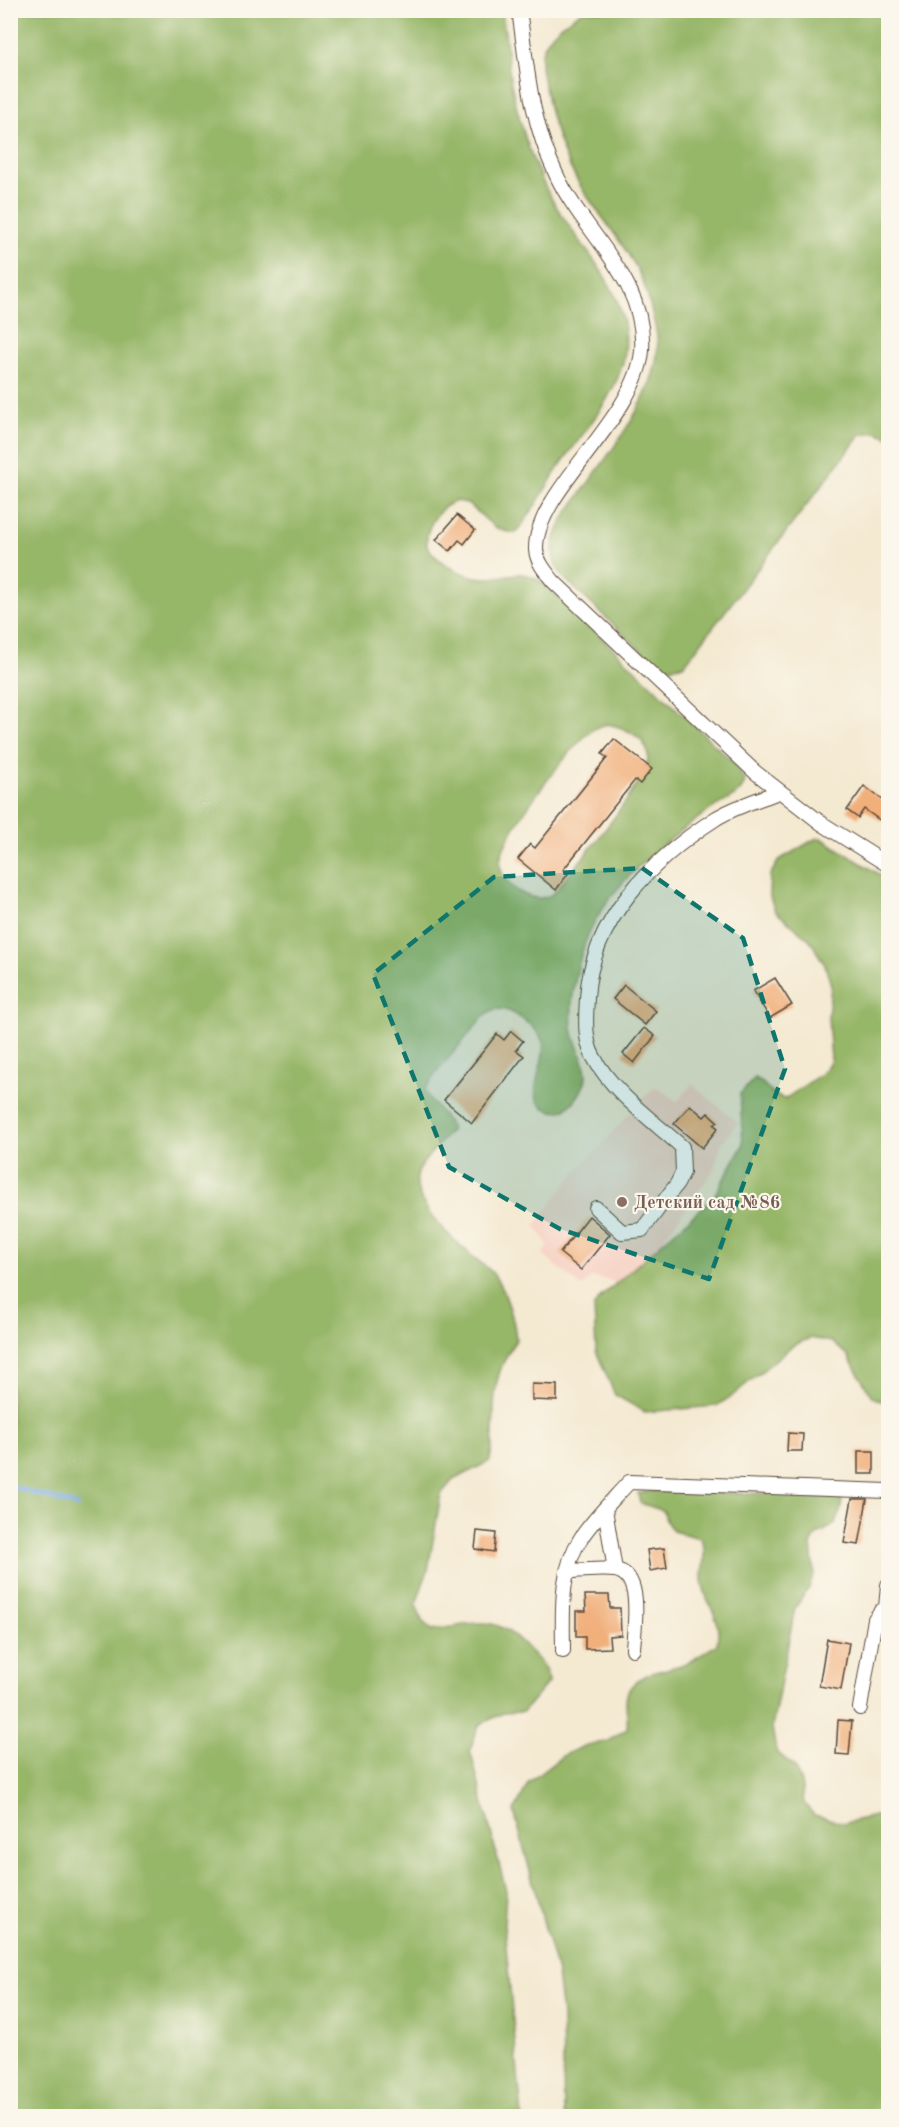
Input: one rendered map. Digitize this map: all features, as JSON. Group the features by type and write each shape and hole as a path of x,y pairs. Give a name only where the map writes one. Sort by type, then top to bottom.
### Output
{"street":[{"path":"519,10 526,79 543,144 566,192 634,296 641,333 639,366 628,394 553,503 542,525 537,555 540,564 553,581 778,792 888,865"},
{"path":"596,1208 622,1232 642,1230 677,1184 683,1172 682,1147 611,1082 592,1055 585,1027 588,979 604,930 628,894 669,854 714,819 778,792"},
{"path":"563,1651 563,1609 567,1571 580,1539 629,1482 888,1491"},
{"path":"605,1509 615,1570"},
{"path":"567,1571 615,1570 630,1578 634,1587 633,1649"},
{"path":"860,1708 875,1619 887,1608 888,1585"}],"highlighted area":[{"path":"642,868 743,938 785,1069 709,1279 560,1229 449,1167 373,974 494,877"}],"shaded area":[{"name":"Детский сад №86","path":"692,1084 738,1123 721,1144 715,1168 663,1240 659,1254 636,1293 607,1279 591,1277 582,1287 543,1255 549,1246 535,1225 568,1181 653,1088 660,1089 677,1102"}],"green space":[{"path":"11,11 502,11 511,83 528,146 548,193 614,294 624,321 626,346 621,370 611,392 518,530 513,533 499,529 468,504 461,501 453,502 446,506 432,522 427,546 438,559 471,576 488,578 521,574 533,577 544,584 736,765 745,781 735,796 708,811 645,860 618,888 595,921 580,958 572,1002 573,1033 584,1063 586,1080 572,1103 559,1112 542,1106 537,1099 536,1091 543,1052 541,1038 525,1021 501,1009 486,1014 436,1073 425,1090 431,1101 446,1118 451,1129 422,1164 417,1177 417,1187 421,1198 444,1230 494,1275 509,1306 516,1340 506,1357 496,1386 490,1461 453,1480 441,1494 428,1570 416,1604 422,1621 432,1630 485,1623 506,1630 539,1661 549,1681 523,1712 503,1713 479,1725 470,1750 506,1891 504,1925 522,2116 11,2116","holes":["607,724 634,734 647,750 645,769 637,785 556,891 539,898 520,892 512,886 501,870 500,862 512,833 538,793 567,755 591,731"]},
{"path":"583,11 888,11 888,437 877,432 861,434 685,664 674,667 655,664 563,577 553,556 556,536 562,522 620,438 645,395 653,373 657,351 656,330 640,276 625,248 576,179 555,130 549,105 542,72 542,52 553,33"},
{"path":"821,838 888,880 888,1404 872,1397 848,1356 832,1342 810,1338 792,1346 732,1396 716,1406 645,1412 615,1395 596,1351 594,1306 602,1296 713,1198 743,1145 740,1094 755,1078 776,1095 785,1099 821,1074 831,1061 828,1017 831,985 825,965 810,940 775,911 769,894 770,875 779,860 815,839"},
{"path":"651,1491 829,1495 840,1497 842,1501 836,1522 817,1534 811,1545 814,1574 809,1588 795,1608 772,1727 776,1751 794,1767 801,1782 804,1803 814,1815 844,1823 888,1813 888,2116 564,2116 562,2015 557,1973 514,1811 529,1782 564,1755 584,1746 608,1741 627,1728 627,1696 632,1685 638,1680 651,1673 686,1663 717,1644 718,1625 706,1597 702,1580 703,1543 700,1538 673,1531 666,1521 664,1511 640,1503 638,1493"}],"building":[{"path":"457,515 475,530 464,544 459,540 450,551 436,540"},
{"path":"614,739 652,769 640,784 635,780 563,870 568,874 556,890 518,859 530,844 535,848 607,758 602,754"},
{"path":"864,786 888,804 888,811 881,821 864,809 858,818 847,810"},
{"path":"775,978 792,1005 770,1018 753,991"},
{"path":"624,985 656,1011 645,1025 613,999"},
{"path":"644,1028 655,1036 634,1063 623,1054"},
{"path":"511,1031 523,1041 516,1050 524,1056 472,1123 444,1100 497,1034 504,1040"},
{"path":"690,1105 704,1117 708,1113 718,1122 714,1125 718,1128 702,1148 674,1124"},
{"path":"589,1216 610,1234 581,1270 560,1253"},
{"path":"532,1384 557,1385 557,1401 532,1400"},
{"path":"788,1433 803,1434 802,1451 787,1451"},
{"path":"858,1451 874,1451 874,1474 858,1474"},
{"path":"852,1499 867,1499 859,1545 844,1543"},
{"path":"477,1531 496,1533 494,1552 475,1549"},
{"path":"664,1548 667,1568 650,1571 647,1550"},
{"path":"585,1595 609,1595 610,1608 620,1608 621,1635 609,1636 610,1648 585,1649 585,1637 576,1637 576,1611 586,1611"},
{"path":"827,1639 849,1643 841,1690 819,1686"},
{"path":"838,1720 852,1721 849,1755 836,1754"}],"waterway":[{"path":"10,1486 77,1506"}],"place":[{"name":"Детский сад №86","path":"622,1202"}]}
